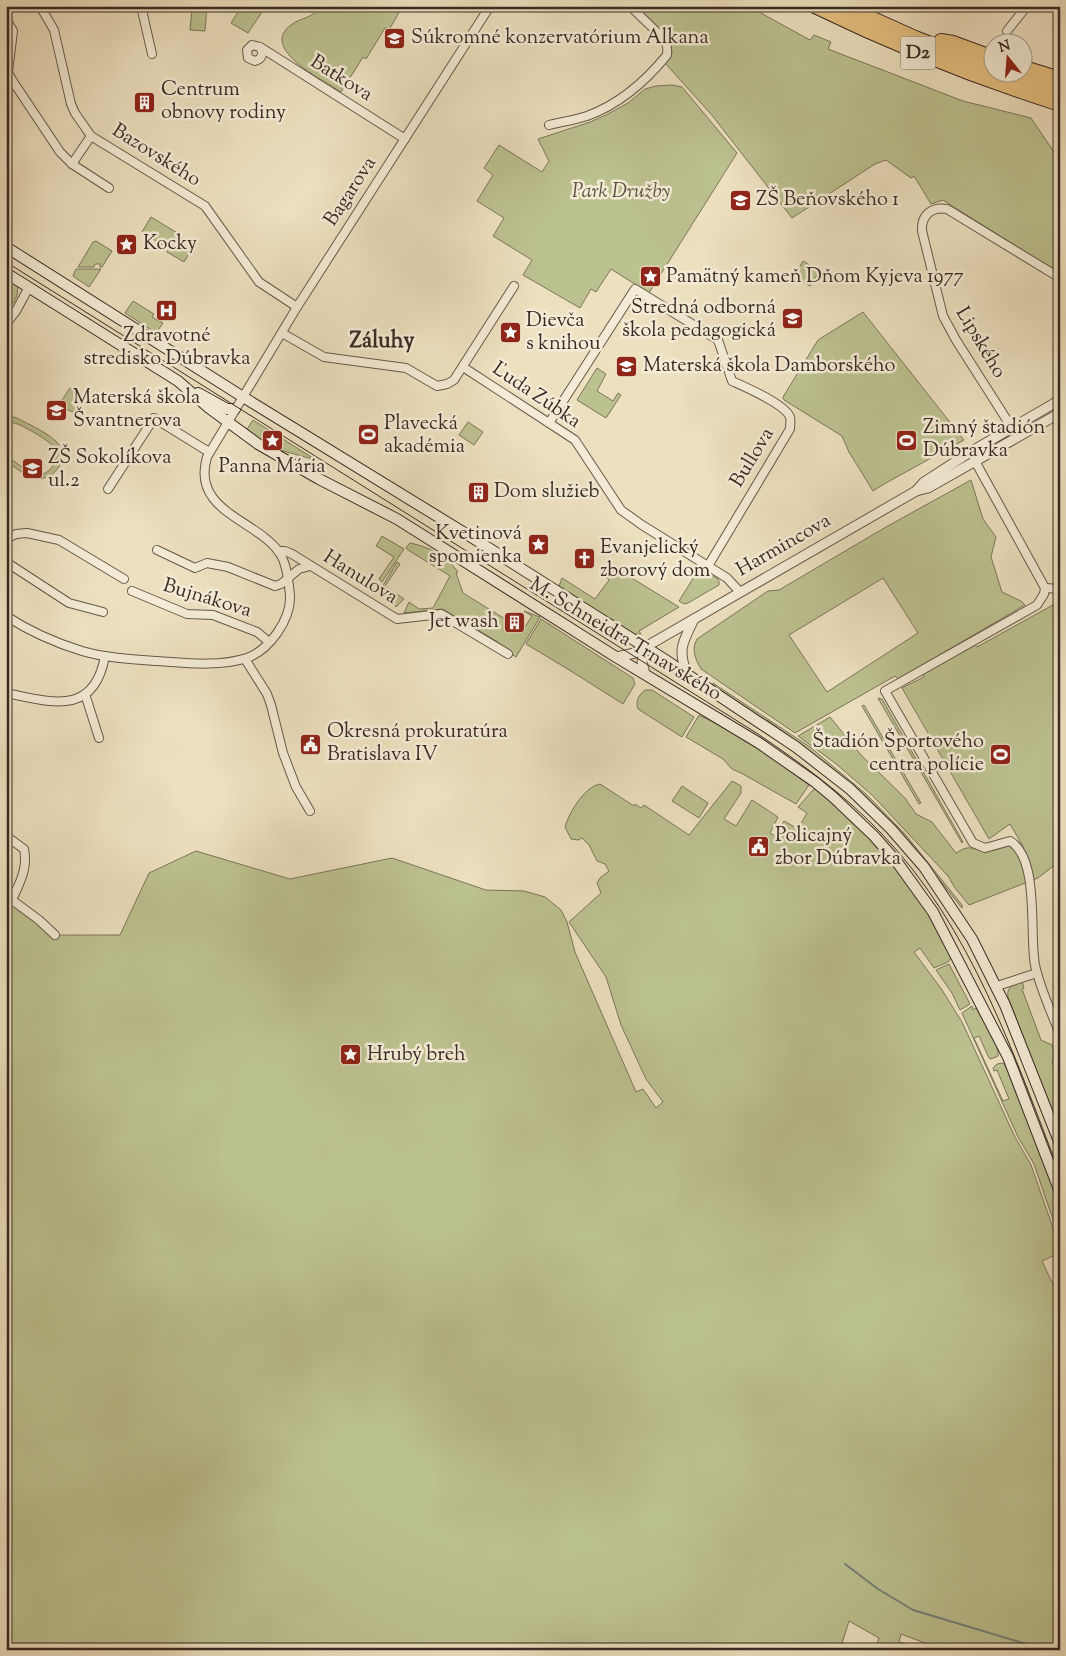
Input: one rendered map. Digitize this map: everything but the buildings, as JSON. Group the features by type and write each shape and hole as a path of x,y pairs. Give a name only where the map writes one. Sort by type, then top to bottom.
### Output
{"highway":[{"name":"D2","path":"815,6 871,33 953,67 1060,104"},
{"name":"D2","path":"844,6 916,38 984,64"},
{"path":"916,38 953,43 984,54"},
{"path":"1034,71 1060,79"},
{"path":"1034,82 1060,91"}],"main road":[{"name":"M. Schneidra Trnavského","path":"6,247 687,674 803,753 845,785 876,813 906,846 937,885 972,939 997,986 1014,1025 1060,1144"},
{"name":"M. Schneidra Trnavského","path":"6,273 178,381 227,422 274,454 319,480 397,519 616,657 752,738 815,782 852,814 904,870 940,924 999,1038 1060,1192"},
{"path":"178,381 227,409 235,409"}],"street":[{"name":"Bazovského","path":"40,6 54,30 71,104 91,136 205,206 259,282 297,307"},
{"path":"141,6 152,54"},
{"name":"Bagarova","path":"235,409 297,307 490,6"},
{"path":"549,125 586,116 625,97 642,83 667,55 667,43 630,6"},
{"path":"1007,31 1028,6"},
{"path":"6,19 14,31 7,71 60,152 72,164 109,188"},
{"name":"Batkova","path":"260,47 404,139"},
{"path":"72,164 91,136"},
{"name":"Lipského","path":"1012,428 956,340 943,316 922,231 922,224 928,213 934,208 947,209 1060,278"},
{"path":"282,333 324,357 406,368 437,386 454,380 514,286"},
{"path":"6,324 16,311 29,287"},
{"name":"Bullova","path":"549,422 635,289 718,340 732,380 785,410 790,418 790,429 708,566"},
{"name":"Ľuda Zúbka","path":"464,367 575,440 622,510 642,525 727,578 740,592"},
{"name":"Harmincova","path":"916,491 924,482 972,451 1060,400"},
{"name":"Hanulova","path":"235,409 209,452 205,463 207,486 215,502 278,551 292,554 397,619 441,614 508,654"},
{"name":"Harmincova","path":"616,657 635,653 916,491 928,488 1060,413"},
{"path":"108,489 154,418 209,452"},
{"path":"972,451 975,461 1045,588 1044,594 1037,605 885,691 973,843 985,848 1010,841 1016,845 1026,863 1031,882 1034,958 1037,973 1060,1034"},
{"path":"6,539 16,534 27,533 59,540 124,578"},
{"path":"157,550 195,568 207,563 228,568 275,586 281,584 299,569 310,566"},
{"path":"6,616 40,635 82,651 105,656 134,660 235,662 255,654 269,642 284,622 288,612 290,596 285,565 278,551"},
{"path":"6,562 69,603 102,612"},
{"path":"1045,588 1060,589"},
{"name":"Bujnákova","path":"132,591 187,614 213,615 257,632 269,642"},
{"path":"687,674 681,652 684,640 694,619"},
{"path":"644,647 642,662 644,674"},
{"path":"6,693 45,700 65,702 73,700 85,694 97,678 105,656"},
{"path":"245,659 272,705 282,753 296,787 310,812"},
{"path":"85,694 99,738"},
{"path":"6,836 24,849 26,861 12,900 39,920 55,935"},
{"path":"997,986 1037,973"}],"green space":[{"path":"189,6 207,6 205,31 190,30 192,9"},
{"path":"242,6 266,6 248,33 231,23"},
{"path":"320,6 397,6 401,9 389,30 385,28 366,59 363,57 341,92 298,63 288,54 283,44 283,34 291,25 310,16"},
{"path":"635,6 748,6 810,40 814,35 831,42 828,49 963,101 1031,118 1060,161 1060,274 943,200 931,204 914,176 911,178 886,160 875,164 792,218 711,114 664,62 672,51 667,37"},
{"name":"Park Družby","path":"672,85 682,87 737,153 649,293 611,269 596,292 591,289 580,308 523,275 532,260 493,236 504,218 477,201 493,175 484,168 499,145 542,172 549,161 538,139 606,115 628,103 645,89"},
{"path":"151,217 179,234 174,242 190,252 184,262 167,252 169,249 142,232"},
{"path":"96,241 112,251 102,267 100,267 100,264 95,264 94,267 78,267 93,242"},
{"path":"803,261 820,271 810,286 794,276"},
{"path":"76,269 101,269 89,287 73,276"},
{"path":"6,278 17,284 18,292 6,313"},
{"path":"133,301 154,314 152,317 163,323 156,333 125,313"},
{"path":"863,312 964,440 873,491 849,452 842,436 784,400 783,397 818,340"},
{"path":"597,368 606,374 597,391 613,401 618,393 621,395 606,418 577,400"},
{"path":"70,388 82,394 76,413 58,406"},
{"path":"13,417 46,434 59,445 62,457 58,469 54,473 43,478 28,476 6,461 6,456 33,473 44,474 52,468 56,458 54,447 47,441 18,424 6,423 6,418"},
{"path":"253,420 316,460 272,448 246,431"},
{"path":"468,422 483,432 474,445 459,435"},
{"path":"971,480 983,519 996,537 991,557 1002,592 1021,601 1025,605 898,679 895,676 795,733 701,669 694,654 697,639 768,591 779,590","holes":["883,578 918,633 827,692 789,635"]},
{"path":"382,536 404,549 382,582 379,579 394,557 376,546"},
{"path":"410,543 430,549 443,556 458,572 456,573 463,593 523,630 532,616 524,611 540,617 516,657 498,646 498,642 443,609 404,613 409,602 419,609 433,608 450,576 408,550 406,548"},
{"path":"397,562 400,564 385,586 404,599 396,607 394,605 395,601 383,592 382,587"},
{"path":"611,568 620,574 622,572 679,607 639,631 641,634 633,634 559,586 562,578 595,599 609,580 607,578 612,571 610,570"},
{"path":"699,569 717,578 719,585 684,604 679,601"},
{"name":"Štadión Športového centra polície","path":"1060,601 1060,861 1038,878 969,905 948,876 872,795 835,763 798,736 830,717 861,755 905,798 916,814 932,822 956,853 966,848 988,851 1009,846 1018,852 1024,848 1010,824 989,839 902,688 924,677 923,674 975,644 977,647"},
{"path":"541,619 633,678 635,684 623,704 526,644"},
{"path":"713,683 810,747 866,794 905,834 962,905 962,908 912,845 799,743 713,685"},
{"path":"645,690 652,690 694,717 682,737 638,709 638,698"},
{"path":"878,698 882,699 962,843"},
{"path":"864,705 921,803 919,804 862,706"},
{"path":"699,715 756,747 809,785 796,804 732,769 723,759 686,737"},
{"path":"732,781 741,786 741,793 724,819 736,826 752,800 778,817 770,833 775,836 784,821 798,829 807,813 798,807 816,789 857,824 894,865 926,910 951,958 948,962 934,968 920,948 914,952 942,990 962,1022 1015,1137 1031,1165 1060,1248 1060,1253 1042,1261 1060,1299 1060,1650 943,1650 901,1634 899,1642 926,1650 880,1650 876,1646 879,1638 849,1621 840,1650 781,1650 776,1648 777,1650 6,1650 6,899 12,900 55,935 120,935 149,873 196,851 290,879 392,858 486,890 524,891 545,897 561,910 567,922 575,952 636,1092 643,1089 656,1108 663,1102 646,1079 621,1025 606,977 569,922 601,893 597,883 609,871 605,864 597,861 589,845 582,838 578,840 571,839 565,827 578,801 588,790 600,784 634,806 635,804 641,808 644,805 689,835"},
{"path":"682,786 708,803 699,818 672,801"},
{"path":"949,964 970,1004 960,1010 952,993 936,970"},
{"path":"1022,981 1024,988 1022,989 1041,1040 1052,1045 1055,1055 1052,1061 1060,1083 1060,1133 1008,997 1009,988"},
{"path":"972,1006 973,1010 976,1008 990,1032 998,1051 998,1056 989,1058 979,1036 974,1038 1003,1101 1009,1099 997,1070 994,1071 993,1068 997,1064 1003,1063 1009,1071 1060,1205 1060,1240 1034,1164 1018,1137 962,1013"}],"waterway":[{"path":"845,1564 878,1589 913,1610 1046,1650"}],"tram line":[{"path":"6,262 758,734 838,793 882,834 914,871 941,910 966,952 988,995 1007,1039 1060,1174"}],"place":[{"name":"Súkromné konzervatórium Alkana","path":"395,38"},
{"name":"Centrum obnovy rodiny","path":"145,102"},
{"name":"ZŠ Beňovského 1","path":"740,200"},
{"name":"Kocky","path":"127,244"},
{"name":"Pamätný kameň Dňom Kyjeva 1977","path":"650,277"},
{"name":"Zdravotné stredisko Dúbravka","path":"167,310"},
{"name":"Stredná odborná škola pedagogická","path":"792,319"},
{"name":"Dievča s knihou","path":"510,332"},
{"name":"Materská škola Damborského","path":"627,366"},
{"name":"Materská škola Švantnerova","path":"57,410"},
{"name":"Plavecká akadémia","path":"368,435"},
{"name":"Zimný štadión Dúbravka","path":"907,440"},
{"name":"Panna Mária","path":"272,441"},
{"name":"ZŠ Sokolíkova ul.2","path":"32,469"},
{"name":"Dom služieb","path":"478,492"},
{"name":"Kvetinová spomienka","path":"538,545"},
{"name":"Evanjelický zborový dom","path":"584,559"},
{"name":"Jet wash","path":"515,622"},
{"name":"Okresná prokuratúra Bratislava IV","path":"311,744"},
{"name":"Štadión Športového centra polície","path":"1000,754"},
{"name":"Policajný zbor Dúbravka","path":"759,847"},
{"name":"Hrubý breh","path":"351,1055"}],"district":[{"name":"Záluhy","path":"382,342"}]}
